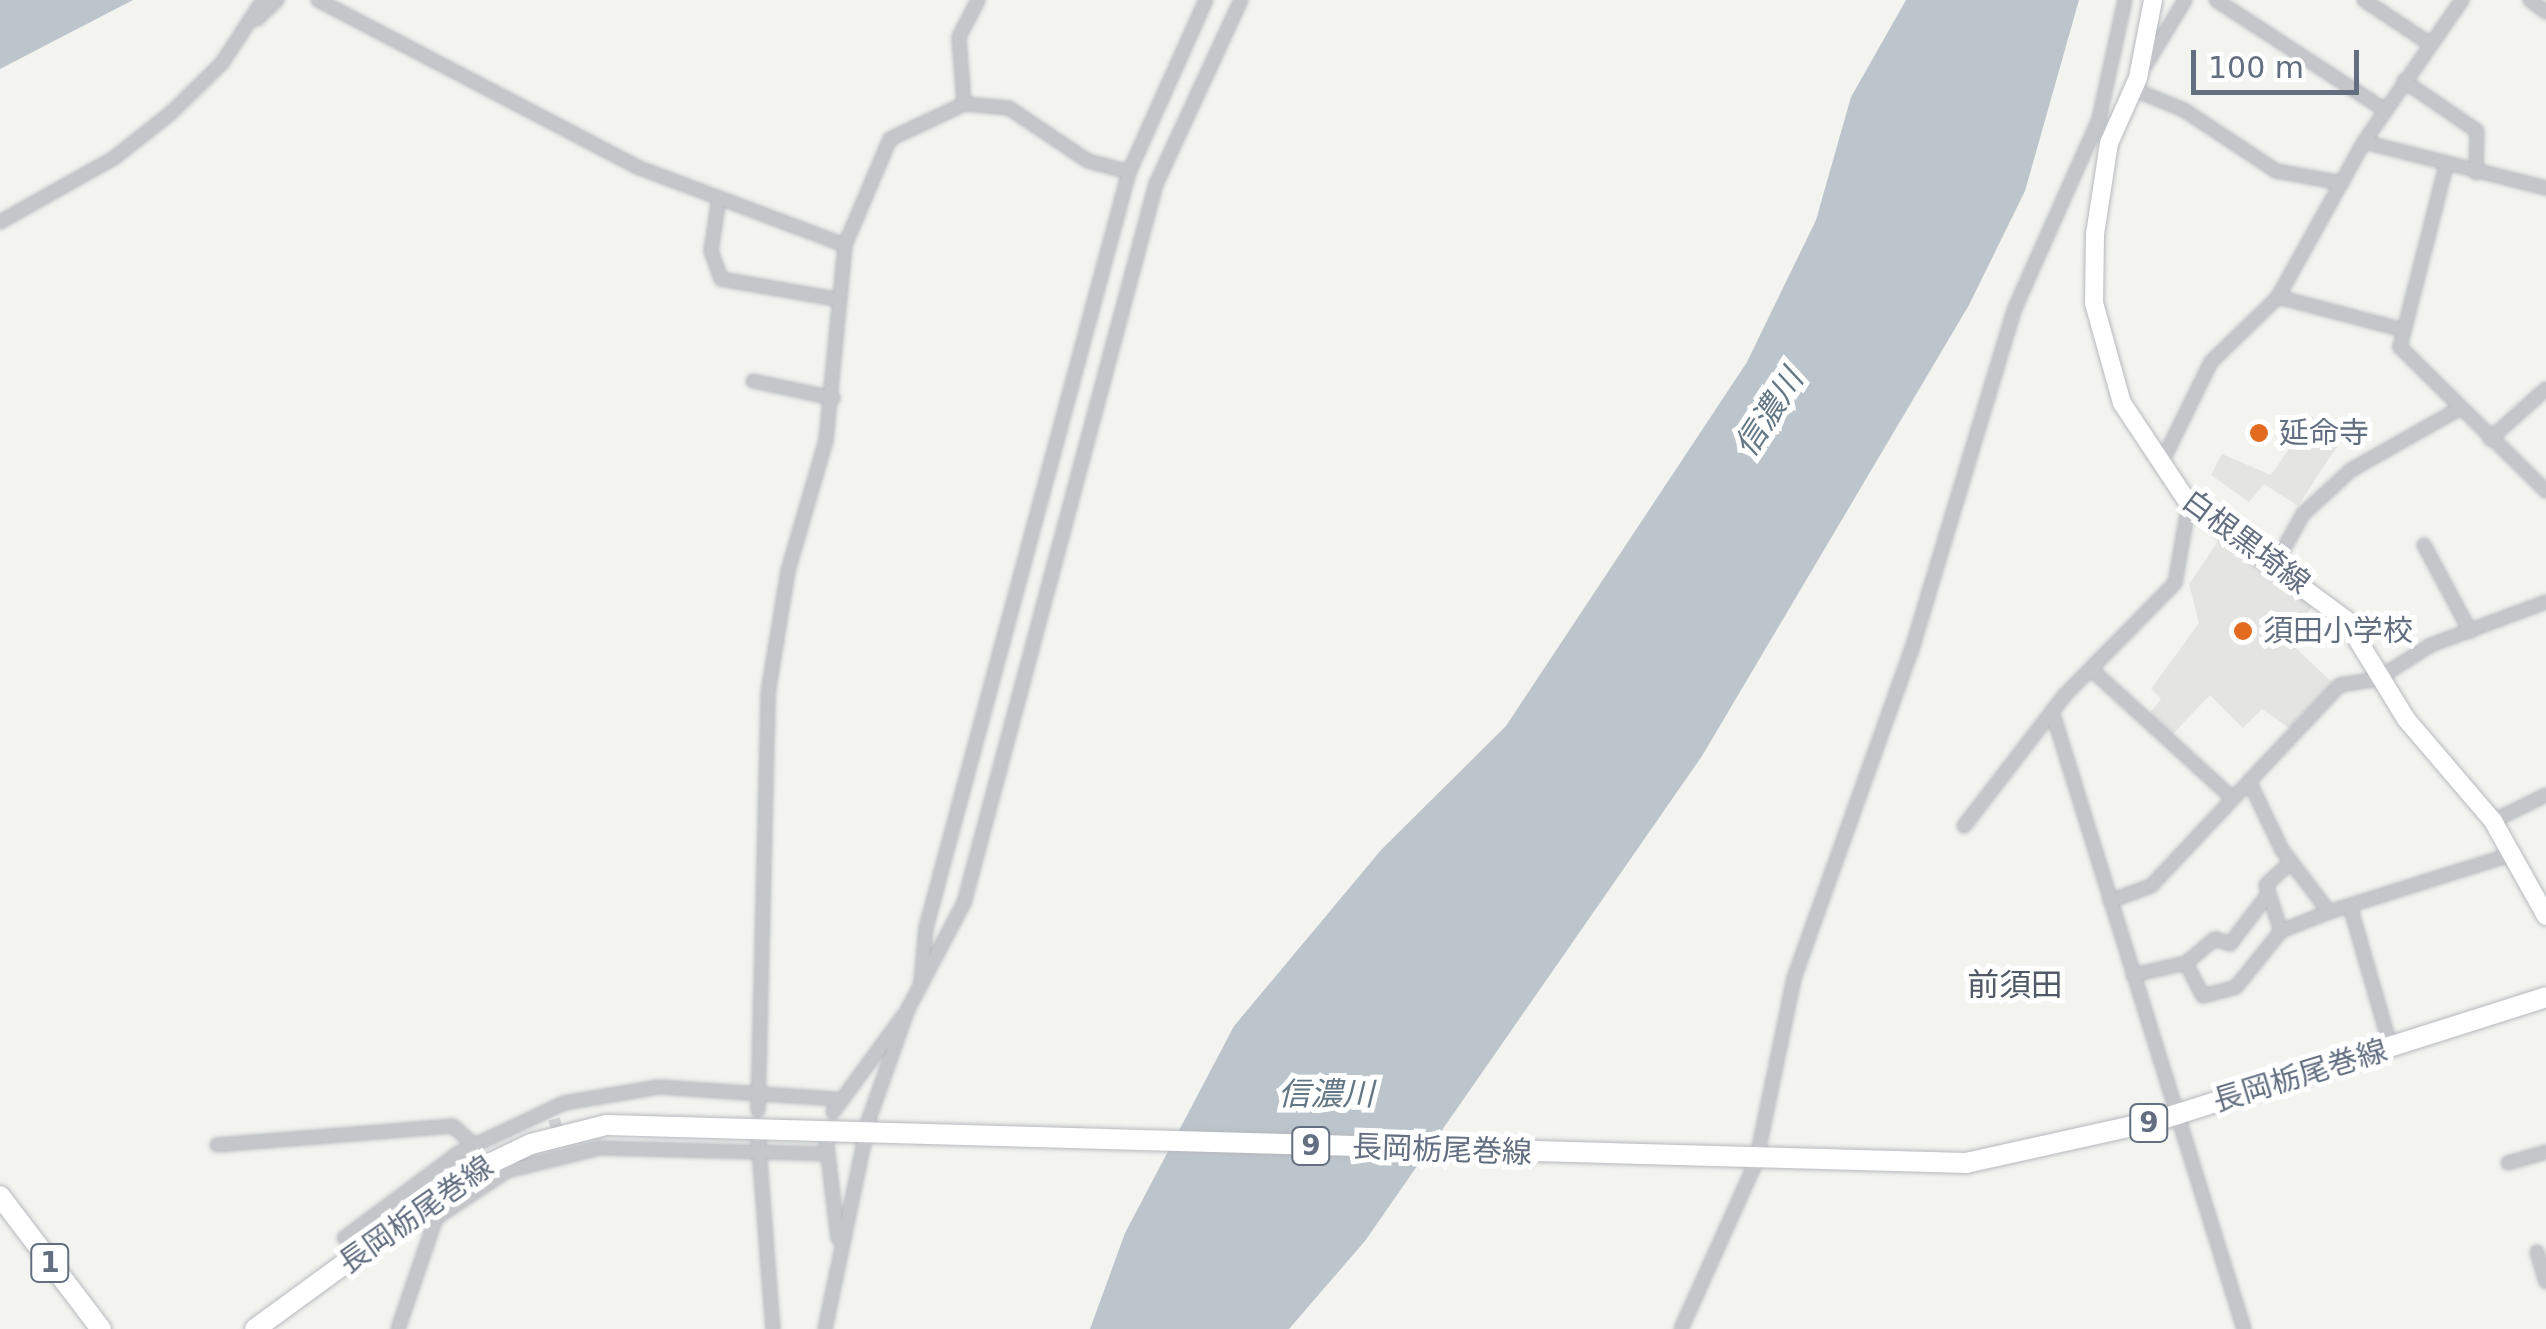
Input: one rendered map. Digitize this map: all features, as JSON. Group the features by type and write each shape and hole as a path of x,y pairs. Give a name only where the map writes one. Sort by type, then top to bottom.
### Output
{"main road":[{"name":"白根黒埼線","path":"2153,0 2136,84 2099,185 2093,293 2116,389 2158,468 2188,504 2276,563 2345,619 2378,679 2493,821 2546,916"},
{"name":"長岡栃尾巻線","path":"254,1329 425,1203 506,1154 580,1129 875,1130 1747,1161 2000,1160 2176,1115 2546,998"},
{"name":"1","path":"0,1196 101,1329"}],"street":[{"path":"248,28 263,0"},
{"path":"0,222 143,136 277,0"},
{"path":"318,0 482,92 719,198 845,246"},
{"path":"964,104 959,37 978,0"},
{"path":"920,988 926,928 1129,172 1206,0"},
{"path":"398,1329 425,1203 474,1144 615,1091 760,1090 835,1105 908,1009 964,903 1156,184 1241,0"},
{"path":"2185,0 2136,84 2184,110 2276,171 2342,183"},
{"path":"2216,0 2385,110"},
{"path":"2364,0 2430,44"},
{"path":"2158,468 2211,362 2278,297 2364,142 2462,0"},
{"path":"2530,0 2546,12"},
{"path":"1681,1329 1747,1161 1794,978 1911,652 2015,308 2099,120 2128,2"},
{"path":"2404,82 2477,132 2476,172"},
{"path":"758,1110 768,694 833,398 836,300 845,246 890,139 964,104 1008,108 1088,161 1129,172"},
{"path":"2364,142 2446,166 2546,188"},
{"path":"2446,166 2400,347 2546,492"},
{"path":"719,198 711,251 721,280 836,300"},
{"path":"2278,297 2404,330"},
{"path":"752,381 833,398"},
{"path":"2490,439 2546,390"},
{"path":"2276,563 2303,514 2351,470 2460,409"},
{"path":"1964,826 2052,711 2174,582 2188,504"},
{"path":"2424,544 2470,631"},
{"path":"2110,900 2152,886 2340,684 2378,679 2470,631 2546,602"},
{"path":"2092,670 2232,798"},
{"path":"2052,711 2244,1329"},
{"path":"2248,781 2291,862 2330,912"},
{"path":"2493,821 2546,794"},
{"path":"2186,963 2203,996 2236,987 2281,931 2510,855"},
{"path":"2133,975 2186,963 2214,939 2230,944 2291,862"},
{"path":"2269,893 2281,931"},
{"path":"2350,906 2392,1048"},
{"path":"824,1325 839,1255 908,1009"},
{"path":"218,1145 452,1126 474,1144"},
{"path":"758,1135 772,1329"},
{"path":"826,1138 824,1154 839,1255"},
{"path":"344,1238 563,1149 824,1154"},
{"path":"2508,1163 2546,1152"},
{"path":"2536,1252 2546,1282"}],"shaded area":[{"path":"2312,416 2338,445 2298,506 2264,484 2249,502 2211,475 2222,454 2271,475"},
{"name":"須田小学校","path":"2221,537 2314,604 2287,640 2333,683 2289,728 2262,709 2243,728 2210,695 2170,737 2147,716 2161,699 2151,689 2199,623 2189,584"}],"water":[{"path":"0,0 133,0 0,69"},
{"name":"信濃川","path":"1906,0 2079,0 2025,191 1969,305 1702,756 1365,1241 1289,1329 1090,1329 1125,1233 1234,1026 1381,850 1506,726 1747,362 1816,220 1851,97"}],"tunnel":[{"path":"554,1119 561,1142"}],"place":[{"name":"延命寺","path":"2259,433"},
{"name":"須田小学校","path":"2243,631"}],"district":[{"name":"前須田","path":"2015,985"}]}
